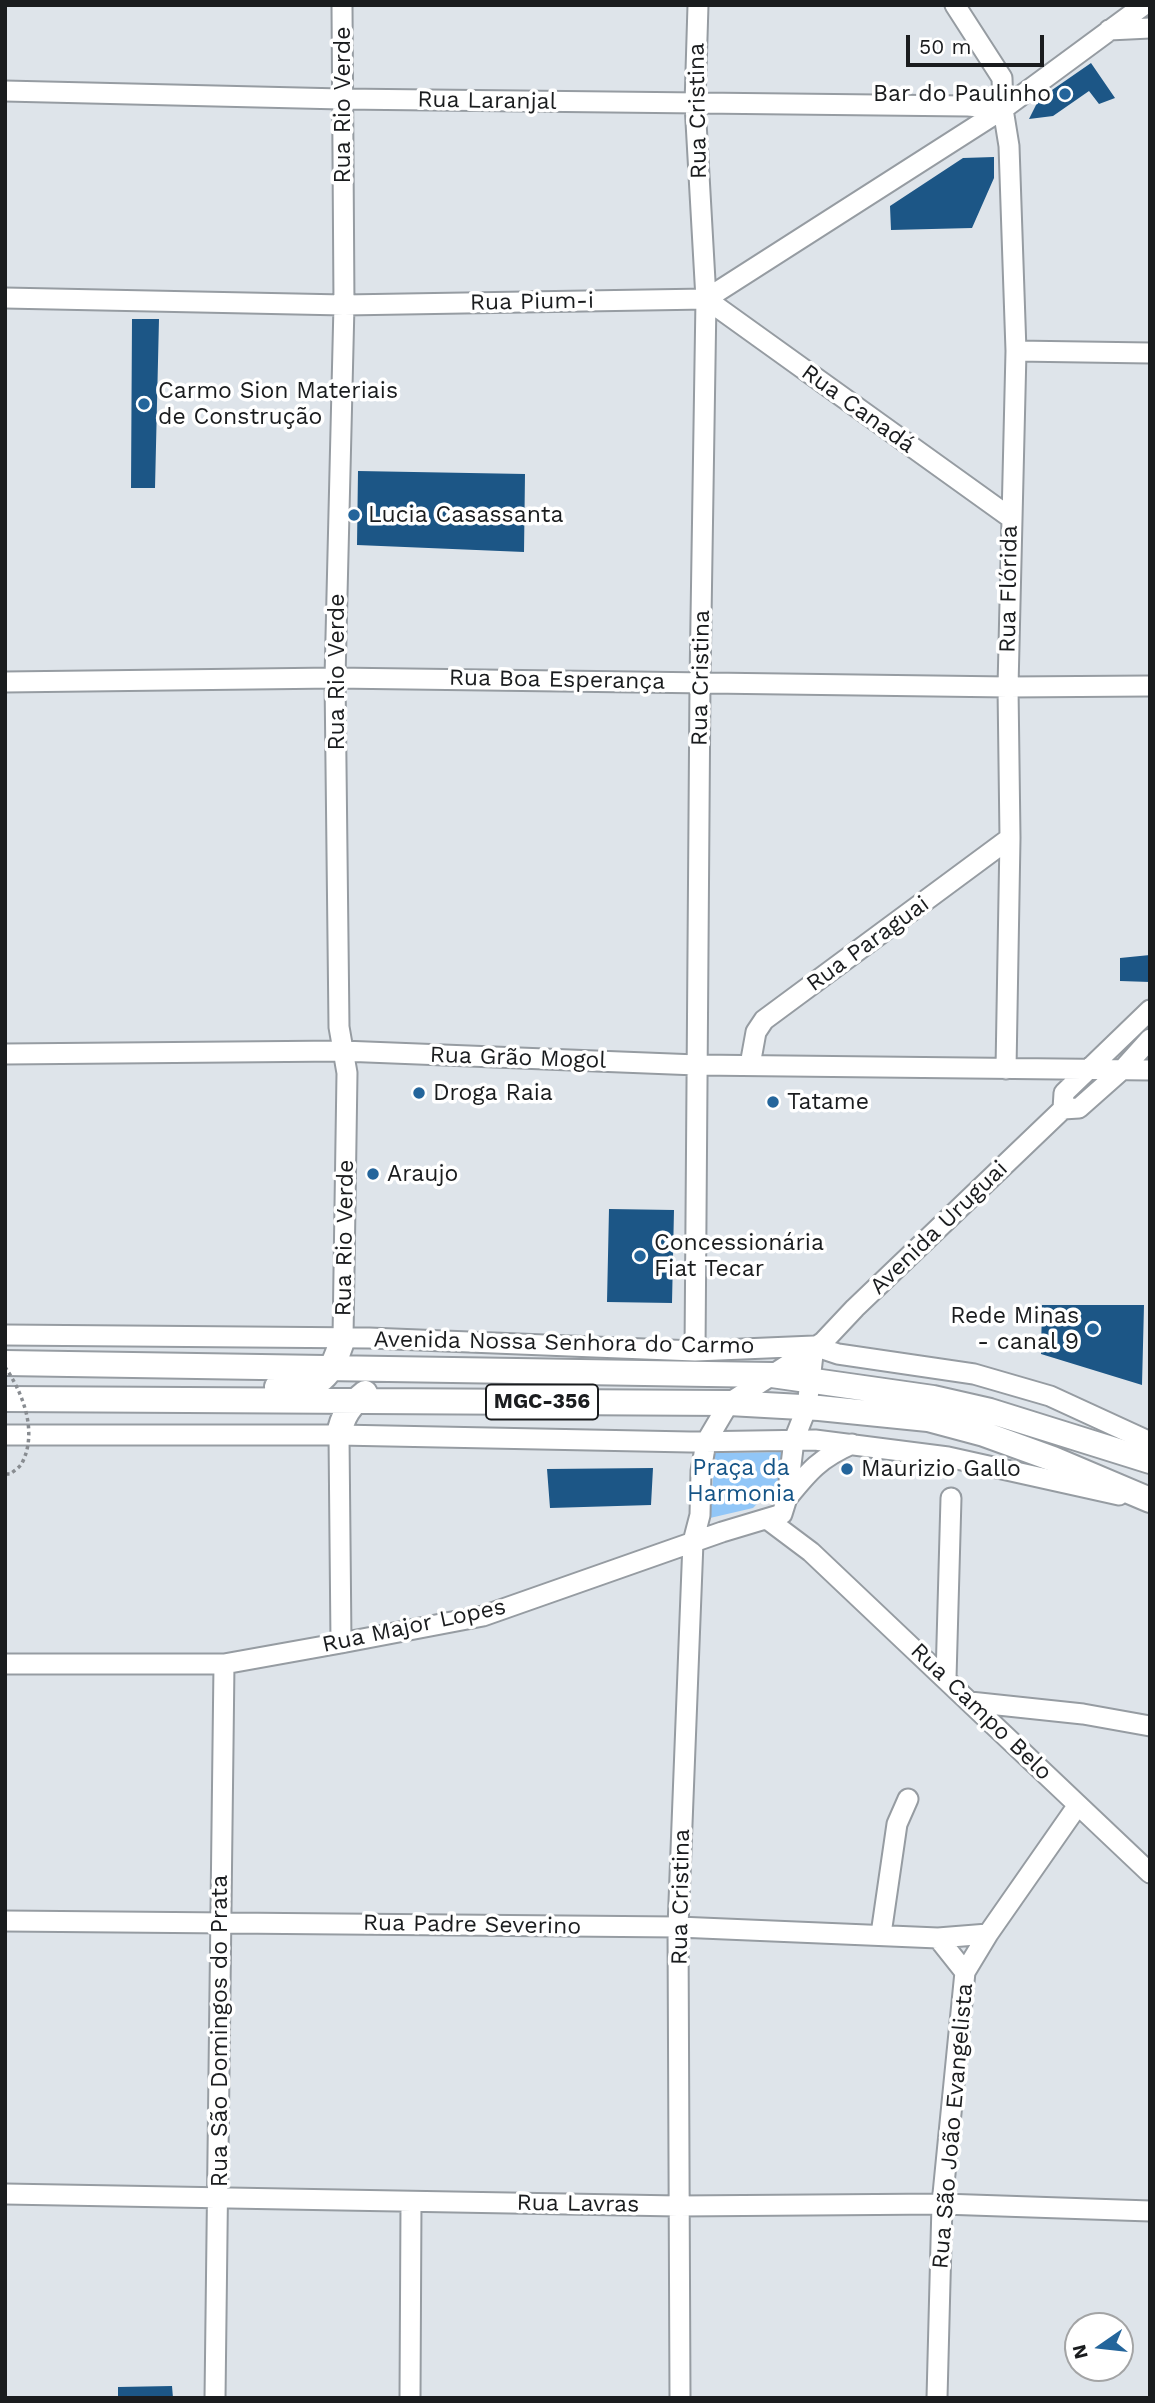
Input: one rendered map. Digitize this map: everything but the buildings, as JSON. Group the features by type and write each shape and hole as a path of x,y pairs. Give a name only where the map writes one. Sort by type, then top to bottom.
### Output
{"main road":[{"path":"215,1399 255,1387 301,1387 323,1378 334,1367 344,1338"},
{"name":"Avenida Nossa Senhora do Carmo","path":"5,1365 334,1367 360,1370 772,1375 933,1398 990,1411 1150,1461"},
{"path":"339,1435 341,1422 356,1400 370,1390 382,1386 445,1381 481,1370"},
{"name":"MGC-356","path":"5,1399 729,1403 807,1407 928,1419 984,1434 1053,1459 1150,1501"}],"street":[{"name":"Rua Rio Verde","path":"342,5 344,304 335,677 339,1027 347,1073 344,1338"},
{"name":"Rua Cristina","path":"695,1351 706,299 695,104 698,5"},
{"name":"Rua Flórida","path":"955,5 1002,78 1003,109 1009,146 1016,351 1010,518 1010,838 1006,1069"},
{"path":"1003,109 1144,5"},
{"path":"1107,30 1150,28"},
{"name":"Rua Laranjal","path":"5,90 342,99 695,104 972,115 1003,109"},
{"path":"706,299 972,115"},
{"name":"Rua Pium-i","path":"5,298 344,304 706,299"},
{"name":"Rua Canadá","path":"706,299 1010,518"},
{"path":"1016,351 1150,353"},
{"name":"Rua Boa Esperança","path":"5,682 335,677 1008,687 1150,686"},
{"name":"Rua Paraguai","path":"750,1065 756,1032 764,1020 1010,838"},
{"name":"Avenida Uruguai","path":"729,1403 823,1342 1064,1101 1089,1068 1150,1010"},
{"name":"Avenida Uruguai","path":"1064,1101 1079,1108 1123,1069 1150,1039"},
{"name":"Rua Grão Mogol","path":"5,1054 342,1051 697,1065 1150,1070"},
{"path":"1031,1069 1056,1081 1064,1101"},
{"path":"855,1308 846,1335 846,1344 855,1356"},
{"name":"Avenida Nossa Senhora do Carmo","path":"5,1335 344,1338 695,1351 814,1346 855,1356 974,1374 1050,1396 1150,1442"},
{"path":"779,1511 794,1440 807,1407 814,1346"},
{"name":"Rua Cristina","path":"680,2398 678,1927 693,1542 700,1515 701,1471 706,1442 729,1403"},
{"name":"MGC-356","path":"5,1435 339,1435 706,1442 815,1440 948,1457 1150,1501"},
{"path":"339,1435 341,1643"},
{"path":"779,1511 812,1468 830,1453 852,1444"},
{"path":"946,1678 951,1498"},
{"name":"Rua Major Lopes","path":"5,1664 224,1664 483,1616 779,1511"},
{"name":"Rua Campo Belo","path":"779,1511 811,1552 1150,1873"},
{"path":"700,1515 707,1526 722,1532"},
{"name":"Rua São Domingos do Prata","path":"215,2398 224,1664"},
{"path":"970,1702 1083,1714 1150,1726"},
{"path":"881,1934 897,1824 908,1799"},
{"name":"Rua São João Evangelista","path":"937,2398 942,2204 965,1972 988,1934 1078,1805"},
{"name":"Rua Padre Severino","path":"5,1921 678,1927 938,1938 988,1934"},
{"path":"938,1938 965,1972"},
{"name":"Rua Lavras","path":"5,2194 678,2206 942,2204 1150,2211"},
{"path":"410,2398 411,2202"}],"path":[{"path":"5,1365 25,1408 29,1438 22,1464 10,1474 5,1474"}],"green space":[{"name":"Praça da Harmonia","path":"789,1452 783,1477 753,1508 710,1518 715,1453"}],"place":[{"name":"Bar do Paulinho","path":"1065,94"},
{"name":"Carmo Sion Materiais de Construção","path":"144,404"},
{"name":"Lucia Casassanta","path":"354,515"},
{"name":"Droga Raia","path":"419,1093"},
{"name":"Tatame","path":"773,1102"},
{"name":"Araujo","path":"373,1174"},
{"name":"Concessionária Fiat Tecar","path":"640,1256"},
{"name":"Rede Minas - canal 9","path":"1093,1329"},
{"name":"Maurizio Gallo","path":"847,1469"}]}
